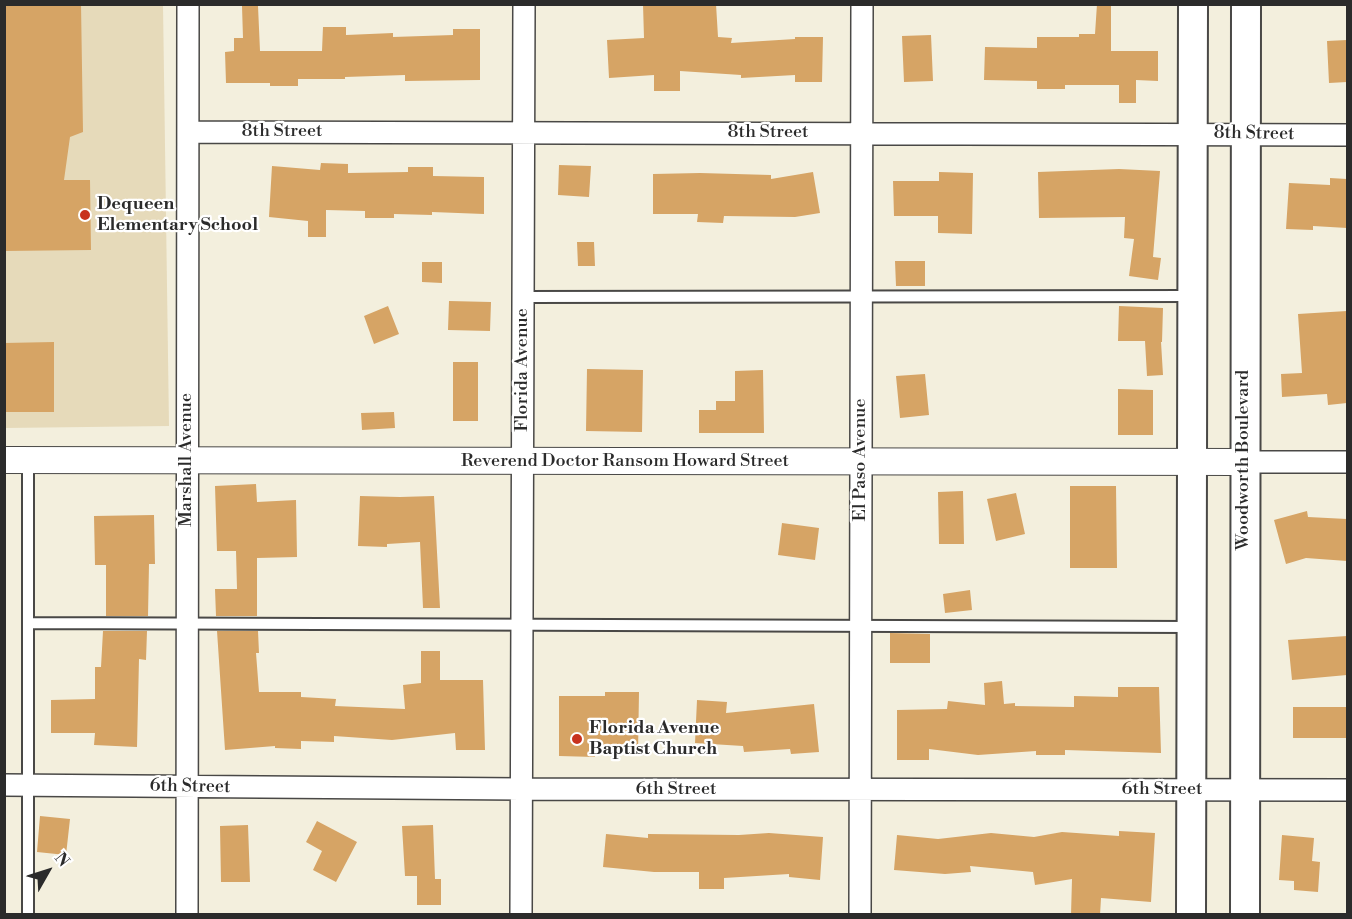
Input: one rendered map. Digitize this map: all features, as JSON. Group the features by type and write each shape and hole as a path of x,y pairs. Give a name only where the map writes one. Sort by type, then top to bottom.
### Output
{"main road":[{"path":"1191,915 1193,4"},
{"name":"Woodworth Boulevard","path":"1245,915 1246,4"}],"street":[{"name":"Marshall Avenue","path":"187,915 188,4"},
{"name":"Florida Avenue","path":"521,915 524,4"},
{"name":"El Paso Avenue","path":"860,915 862,4"},
{"name":"8th Street","path":"188,132 1347,135"},
{"name":"Reverend Doctor Ransom Howard Street","path":"16,460 1245,462"},
{"path":"1245,462 1347,462"},
{"name":"6th Street","path":"4,785 521,789 1347,790"}],"lane":[{"path":"523,297 1192,297"},
{"path":"16,460 29,622 28,915"},
{"path":"29,622 1191,627"}],"shaded area":[{"name":"Dequeen Elementary School","path":"4,5 163,5 169,426 5,428"}],"building":[{"path":"4,4 81,4 83,132 70,137 64,180 90,180 91,250 4,251"},
{"path":"643,4 716,4 718,37 732,38 731,43 795,39 795,37 823,37 822,82 795,82 795,75 741,78 741,75 680,71 680,91 654,91 654,75 609,78 607,40 644,38"},
{"path":"1097,4 1111,4 1111,51 1158,51 1158,81 1136,80 1136,103 1119,103 1119,85 1065,85 1065,89 1037,89 1037,81 984,80 985,47 1037,48 1037,37 1079,37 1079,34 1095,34"},
{"path":"242,6 258,6 260,51 322,51 323,27 346,27 346,35 393,33 393,37 453,35 453,29 480,29 480,80 405,81 405,75 298,79 298,86 270,86 270,83 226,83 225,52 234,51 234,38 243,38"},
{"path":"931,35 933,81 904,82 902,36"},
{"path":"1347,40 1347,82 1329,83 1327,41"},
{"path":"321,163 348,164 348,173 408,172 408,167 433,167 433,176 484,177 484,214 432,212 432,215 394,214 394,218 365,218 365,211 326,210 326,237 308,237 308,221 269,217 272,166 320,170"},
{"path":"559,165 591,166 589,197 558,195"},
{"path":"1119,169 1160,171 1153,257 1161,258 1158,280 1129,276 1134,239 1124,238 1125,217 1039,218 1038,172"},
{"path":"813,172 820,213 795,217 724,216 723,223 697,222 698,214 653,214 653,174 771,175 771,179"},
{"path":"939,172 973,173 972,234 938,233 938,216 894,216 893,181 939,181"},
{"path":"1330,178 1347,179 1347,228 1313,226 1313,230 1286,229 1289,183 1330,185"},
{"path":"577,242 594,242 595,266 578,266"},
{"path":"895,261 925,261 925,286 896,286"},
{"path":"422,262 442,262 442,283 422,282"},
{"path":"449,301 491,302 490,331 448,330"},
{"path":"388,306 399,334 374,344 364,316"},
{"path":"1119,306 1163,308 1161,342 1163,375 1147,376 1145,341 1118,341"},
{"path":"1347,311 1347,403 1328,405 1327,394 1282,397 1281,374 1302,373 1298,314"},
{"path":"54,342 54,412 4,412 4,343"},
{"path":"453,362 478,362 478,421 453,421"},
{"path":"587,369 643,370 642,432 586,431"},
{"path":"763,370 764,433 699,433 699,410 716,410 716,401 735,401 735,371"},
{"path":"925,374 929,415 900,418 896,376"},
{"path":"1118,389 1153,390 1153,435 1118,435"},
{"path":"394,412 395,428 362,430 361,413"},
{"path":"256,484 257,502 296,500 297,557 257,558 257,616 216,616 215,589 237,589 236,551 217,551 215,486"},
{"path":"1070,486 1116,486 1117,568 1070,568"},
{"path":"963,491 964,544 939,544 938,492"},
{"path":"1016,493 1025,534 996,541 987,499"},
{"path":"360,496 434,496 440,608 423,608 420,542 387,544 387,547 358,546"},
{"path":"1307,511 1308,517 1347,519 1347,561 1306,558 1286,564 1274,520"},
{"path":"154,515 155,564 149,564 148,616 106,616 106,565 95,565 94,516"},
{"path":"782,523 819,528 815,560 778,555"},
{"path":"970,590 972,610 945,613 943,594"},
{"path":"103,631 147,631 146,660 139,659 137,747 94,745 95,733 51,733 51,700 95,699 95,667 101,667"},
{"path":"217,631 258,631 259,653 256,653 259,692 301,692 301,697 336,699 335,706 405,709 403,685 421,683 421,651 440,651 440,680 483,680 485,750 456,750 455,733 392,740 334,736 334,742 301,741 301,749 275,748 275,746 225,750"},
{"path":"890,633 930,634 930,663 890,663"},
{"path":"1347,636 1347,675 1292,680 1288,640"},
{"path":"1002,681 1004,704 1015,703 1015,706 1074,707 1074,696 1118,697 1118,687 1159,687 1161,753 1065,750 1065,755 1036,755 1036,751 978,755 929,749 929,760 897,760 897,710 947,709 948,701 985,705 984,683"},
{"path":"605,692 639,692 638,753 595,752 595,757 559,756 559,696 605,696"},
{"path":"697,700 727,702 726,713 814,704 819,752 791,754 790,749 744,752 743,746 695,743"},
{"path":"1293,707 1347,707 1347,738 1293,738"},
{"path":"40,816 70,819 66,855 37,852"},
{"path":"317,821 357,842 336,882 313,870 322,851 306,842"},
{"path":"248,825 250,882 221,882 220,826"},
{"path":"433,825 435,879 441,879 441,905 417,905 417,876 405,876 402,826"},
{"path":"1119,831 1155,833 1151,902 1101,898 1100,915 1071,915 1072,879 1035,885 1033,872 970,866 971,872 945,874 894,870 897,835 938,839 991,833 1034,837 1062,832 1119,836"},
{"path":"769,833 823,837 820,880 789,877 789,874 724,878 724,889 699,889 699,872 654,872 603,867 606,834 648,838 648,834"},
{"path":"1282,835 1314,838 1312,861 1320,862 1318,892 1294,890 1294,881 1279,880"}],"place":[{"name":"Dequeen Elementary School","path":"85,215"},
{"name":"Florida Avenue Baptist Church","path":"577,739"}]}
